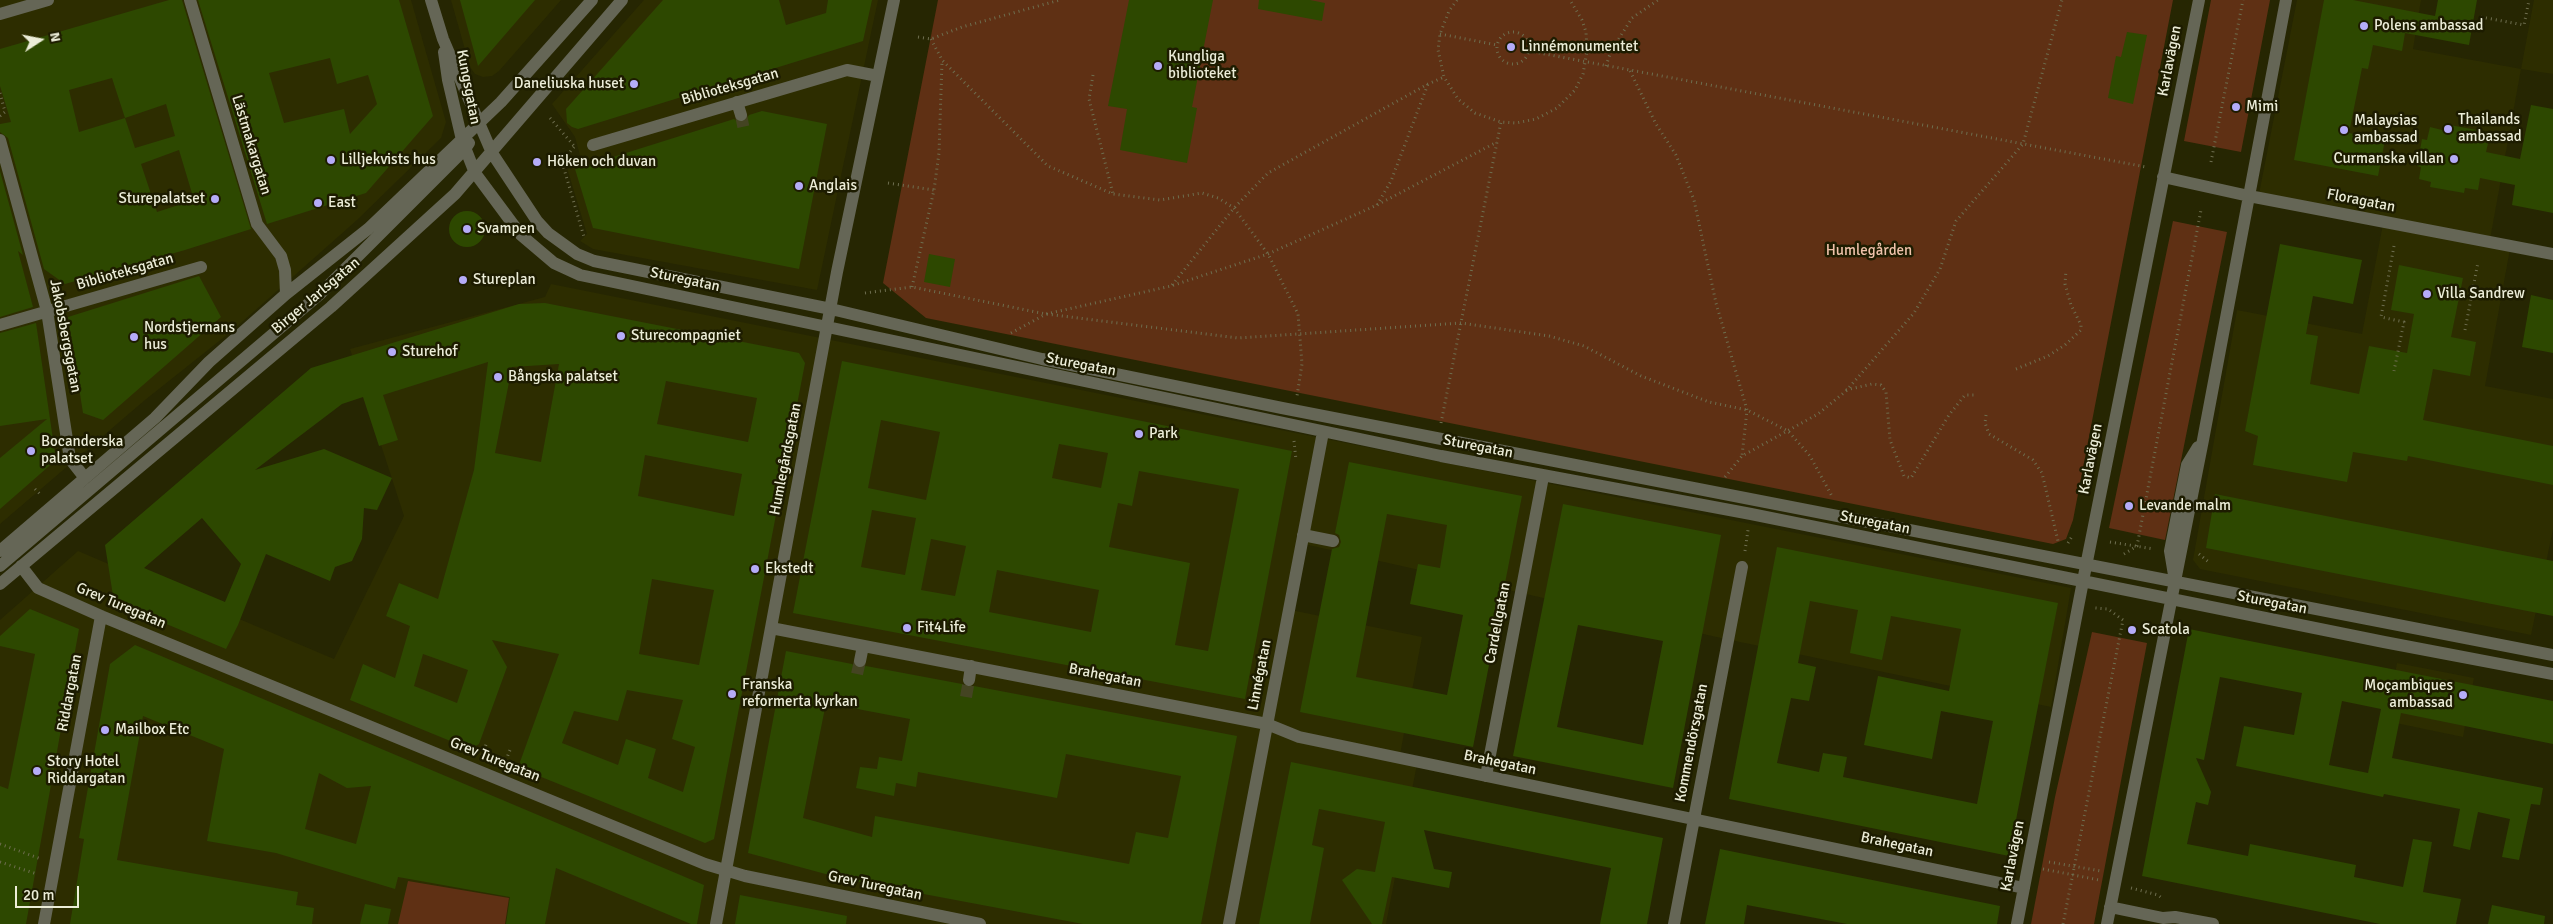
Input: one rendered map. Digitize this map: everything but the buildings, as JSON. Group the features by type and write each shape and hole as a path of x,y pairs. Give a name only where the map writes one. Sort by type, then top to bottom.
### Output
{"street":[{"path":"0,14 48,0"},
{"name":"Lästmakargatan","path":"190,0 258,224 282,256 285,270 286,294"},
{"name":"Kungsgatan","path":"431,0 443,39 480,123"},
{"name":"Birger Jarlsgatan","path":"0,566 320,294 463,144 592,0"},
{"name":"Birger Jarlsgatan","path":"0,584 331,307 455,194 622,0"},
{"name":"Humlegårdsgatan","path":"716,924 831,309 894,0"},
{"name":"Karlavägen","path":"2017,924 2086,564 2199,0"},
{"path":"2107,924 2203,440 2286,0"},
{"name":"Kungsgatan","path":"443,39 448,80 463,144"},
{"name":"Biblioteksgatan","path":"592,145 847,70 878,76"},
{"path":"736,102 740,116"},
{"name":"Sturegatan","path":"480,123 492,153 537,221 558,242 577,254 594,261 831,309 1042,359 1243,400 2553,655"},
{"name":"Jakobsbergsgatan","path":"0,140 47,311 70,459 85,478"},
{"name":"Birger Jarlsgatan","path":"0,552 155,418 209,362 286,294 368,229 463,144"},
{"name":"Sturegatan","path":"463,144 475,173 521,235 544,256 566,270 580,275 1543,477 1750,514 2171,600 2553,674"},
{"name":"Floragatan","path":"2163,177 2249,196 2553,254"},
{"name":"Biblioteksgatan","path":"0,325 202,267"},
{"name":"Linnégatan","path":"1229,924 1323,432"},
{"name":"Cardellgatan","path":"1486,776 1543,477"},
{"path":"1303,535 1333,541"},
{"name":"Grev Turegatan","path":"21,566 38,588 101,616 705,864 745,876 980,924"},
{"name":"Kommendörsgatan","path":"1674,924 1742,568"},
{"name":"Riddargatan","path":"44,924 101,616"},
{"name":"Brahegatan","path":"771,628 1267,724 1299,737 2024,888"},
{"path":"860,661 863,646"},
{"path":"968,680 971,666"},
{"path":"2110,908 2163,918 2175,917 2213,924"}],"path":[{"path":"918,37 931,39 962,27 1060,0"},
{"path":"1455,1 1448,11 1440,34 1438,50 1444,77 1453,93 1466,107 1481,116 1501,122 1529,122 1557,108 1575,90 1586,62 1586,32 1582,20 1570,0"},
{"path":"1606,66 1611,52 1632,18 1658,0"},
{"path":"1721,483 1742,456 1818,414 1846,391 1914,313 1940,270 1956,221 2022,144 2062,0"},
{"path":"2211,162 2242,0"},
{"path":"2481,18 2524,25 2528,0"},
{"path":"1518,32 1528,40 1529,51 1523,62 1508,64 1498,55 1497,45 1504,34 1518,32"},
{"path":"1440,34 1497,45"},
{"path":"931,39 942,60 1048,166 1113,194 1160,200 1202,194 1218,198 1234,208 1268,254 1298,314 1302,364 1296,399"},
{"path":"1529,51 2146,167"},
{"path":"912,287 934,190 939,154 942,60"},
{"path":"1630,70 1656,124 1676,155 1687,179 1716,303 1747,410 1742,456"},
{"path":"1093,75 1089,99 1113,194"},
{"path":"1171,286 1234,208 1268,173 1428,84 1444,77"},
{"path":"1377,205 1391,181 1428,84"},
{"path":"0,93 5,112 0,116"},
{"path":"550,118 574,147"},
{"path":"1440,427 1501,122"},
{"path":"1009,334 1046,314 1171,286 1268,254 1377,205 1497,142"},
{"path":"584,237 562,162 574,147 592,145"},
{"path":"888,183 934,190"},
{"path":"2117,558 2137,546 2201,210"},
{"path":"2394,246 2381,317 2404,322 2394,371"},
{"path":"2465,330 2478,262"},
{"path":"2016,369 2048,356 2065,345 2081,330 2081,325 2071,305 2065,284 2066,270"},
{"path":"865,293 912,287 1046,314 1238,338 1461,323 1549,336 1584,346 1642,376 1709,402 1747,410 1788,431 1810,456 1828,486 1836,507"},
{"path":"1846,391 1872,384 1881,385 1886,392 1890,440 1904,476 1911,478 1949,415 1966,396 1974,395"},
{"path":"1986,415 1985,423 1989,434 2034,460 2042,473 2060,550"},
{"path":"1742,568 1750,514"},
{"path":"2110,542 2155,549"},
{"path":"2199,554 2210,563"},
{"path":"2063,924 2123,620 2108,609"},
{"path":"0,844 55,864"},
{"path":"0,862 28,871"},
{"path":"2049,862 2104,872"}],"shaded area":[{"path":"0,0 411,0 446,122 441,138 357,220 233,330 145,400 0,524"},
{"path":"451,0 561,0 499,71 492,76 483,77 475,74 470,67"},
{"path":"644,0 878,0 817,290 593,249 580,241 587,234 567,168 582,163 575,137 552,104"},
{"path":"2297,0 2421,0 2413,49 2521,69 2489,245 2510,249 2485,386 2553,399 2553,529 2531,635 2200,569 2193,560 2237,310 2362,334 2383,224 2258,199"},
{"path":"2534,0 2553,0 2553,74 2521,69"},
{"path":"551,284 2071,588 2051,707 1721,638 1304,544 1291,610 1422,637 1399,760 1417,764 1386,924 0,924 0,620 78,551 334,659 404,516 350,349 545,297"},
{"path":"2397,663 2474,678 2463,737 2386,721"}],"green space":[{"name":"Humlegården","path":"938,0 2173,0 2073,520 2066,539 2053,544 926,318 883,283"},
{"path":"2211,0 2270,0 2241,152 2184,141"},
{"path":"2173,221 2227,232 2165,540 2109,528"},
{"path":"2092,632 2147,643 2094,924 2031,924 2055,797"},
{"path":"408,881 509,898 505,924 398,924"}],"tunnel":[{"path":"741,115 744,130"},
{"path":"857,674 860,661"},
{"path":"966,697 969,680"}],"place":[{"name":"Polens ambassad","path":"2364,26"},
{"name":"Linnémonumentet","path":"1511,47"},
{"name":"Kungliga biblioteket","path":"1158,66"},
{"name":"Daneliuska huset","path":"634,84"},
{"name":"Mimi","path":"2236,107"},
{"name":"Thailands ambassad","path":"2448,129"},
{"name":"Malaysias ambassad","path":"2344,130"},
{"name":"Curmanska villan","path":"2454,159"},
{"name":"Lilljekvists hus","path":"331,160"},
{"name":"Höken och duvan","path":"537,162"},
{"name":"Anglais","path":"799,186"},
{"name":"Sturepalatset","path":"215,199"},
{"name":"East","path":"318,203"},
{"name":"Svampen","path":"467,229"},
{"name":"Stureplan","path":"463,280"},
{"name":"Villa Sandrew","path":"2427,294"},
{"name":"Sturecompagniet","path":"621,336"},
{"name":"Nordstjernans hus","path":"134,337"},
{"name":"Sturehof","path":"392,352"},
{"name":"Bångska palatset","path":"498,377"},
{"name":"Park","path":"1139,434"},
{"name":"Bocanderska palatset","path":"31,451"},
{"name":"Levande malm","path":"2129,506"},
{"name":"Ekstedt","path":"755,569"},
{"name":"Fit4Life","path":"907,628"},
{"name":"Scatola","path":"2132,630"},
{"name":"Franska reformerta kyrkan","path":"732,694"},
{"name":"Moçambiques ambassad","path":"2463,695"},
{"name":"Mailbox Etc","path":"105,730"},
{"name":"Story Hotel Riddargatan","path":"37,771"}]}
